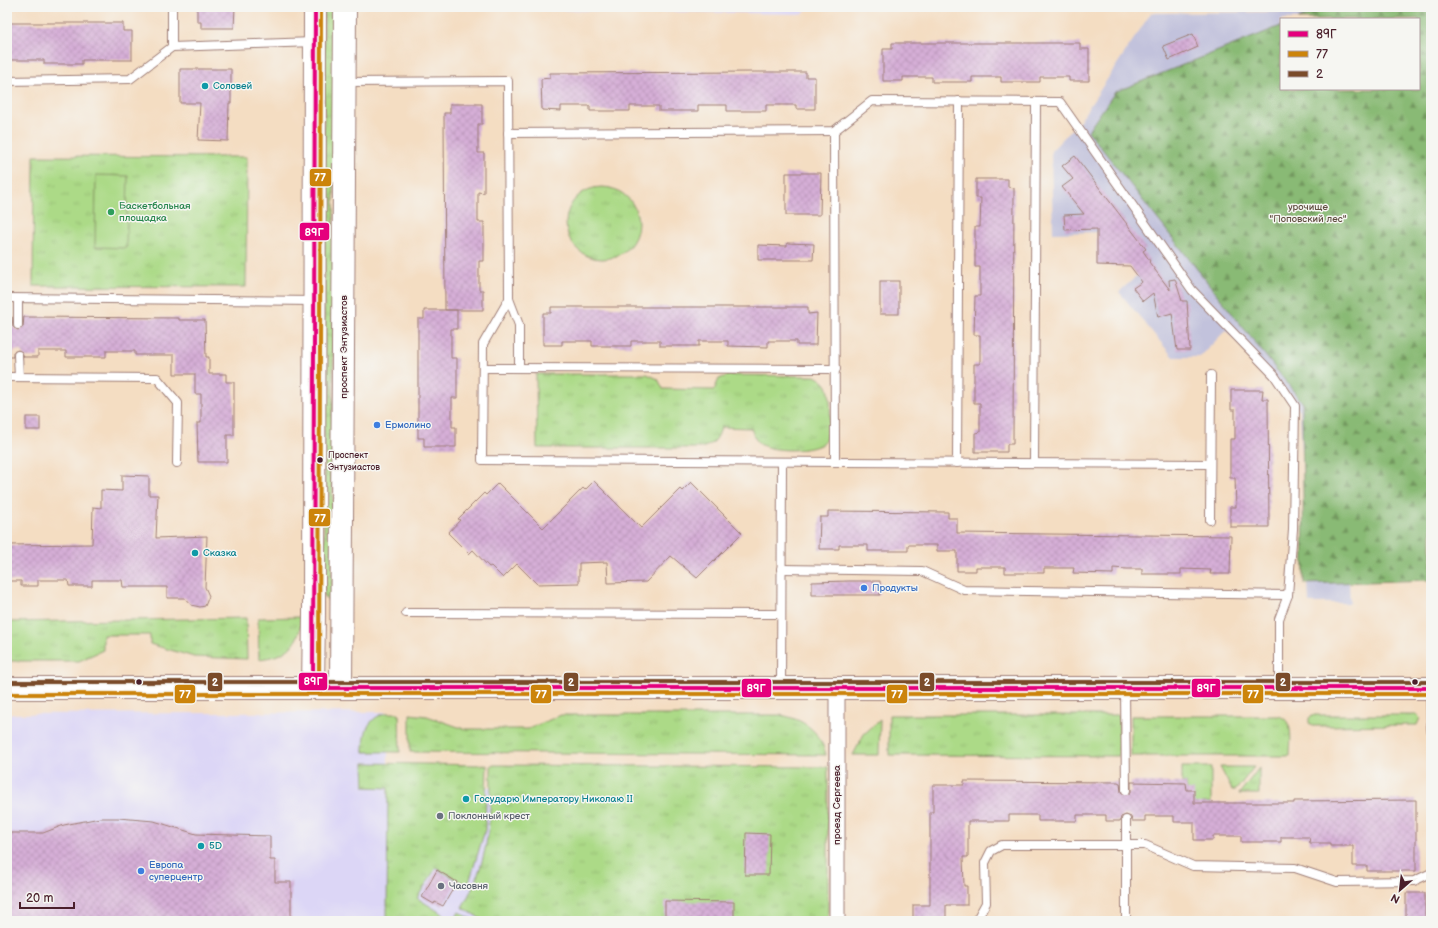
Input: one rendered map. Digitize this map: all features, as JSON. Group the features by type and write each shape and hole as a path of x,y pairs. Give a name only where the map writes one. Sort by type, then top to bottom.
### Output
{"main road":[{"path":"313,688 315,7"},
{"name":"проспект Энтузиастов","path":"341,688 345,7"},
{"path":"7,688 1431,688"}],"street":[{"name":"проезд Сергеева","path":"837,688 837,921"}],"lane":[{"path":"172,7 172,47"},
{"path":"7,81 130,79 172,47 315,42"},
{"path":"345,82 508,81 509,299 519,325 519,368"},
{"path":"508,133 834,131 872,101 1060,102 1192,290 1274,374 1295,406 1293,529 1288,595 1279,619 1279,688"},
{"path":"957,463 959,101"},
{"path":"1034,463 1036,102"},
{"path":"834,131 836,368 835,462"},
{"path":"7,298 314,301"},
{"path":"18,298 18,325"},
{"path":"509,299 483,344 482,460 1210,464"},
{"path":"18,355 19,377"},
{"path":"483,368 836,368"},
{"path":"1210,520 1211,375"},
{"path":"7,377 157,378 178,403 177,463"},
{"path":"782,462 782,688"},
{"path":"781,569 922,571 964,590 1288,595"},
{"path":"406,613 781,614"},
{"path":"1125,688 1126,790"},
{"path":"1431,688 1431,730"},
{"path":"1126,820 1126,921"},
{"path":"976,921 986,903 985,863 991,851 1002,845 1144,845 1193,866 1295,868 1337,882 1414,881 1431,873"}],"shaded area":[{"path":"544,7 810,7 803,14 544,10"},
{"path":"1308,7 1431,7 1404,18 1280,18 1280,80 1204,110 1340,393 1350,603 1309,603 1300,412 1288,393 1226,330 1200,357 1173,357 1119,292 1138,275 1107,232 1053,233 1051,151 1079,122 1151,13 1301,12"},
{"path":"388,712 388,787 781,788 778,921 7,921 7,714"}],"green space":[{"path":"324,7 335,7 332,600 330,601 324,597"},
{"name":"урочище \"Поповский лес\"","path":"1328,7 1431,7 1431,580 1304,584 1302,402 1088,131 1115,92 1280,26 1280,90 1420,90 1420,18 1300,18"},
{"path":"34,156 247,157 246,287 33,286"},
{"name":"Баскетбольная площадка","path":"96,175 128,176 126,248 95,247"},
{"path":"602,187 622,193 632,203 638,223 632,243 622,253 602,259 582,253 572,243 566,223 572,203 582,193"},
{"path":"536,374 647,374 658,379 663,389 714,390 719,379 729,375 815,376 825,383 829,391 830,424 826,439 823,443 810,448 792,450 765,447 757,441 751,428 721,427 716,439 712,443 700,448 537,448"},
{"path":"302,617 298,635 290,648 269,658 259,659 258,618"},
{"path":"246,618 247,659 194,657 150,644 150,635 103,635 103,650 79,661 7,661 7,622"},
{"path":"386,713 399,713 400,752 364,752 366,733 370,723 374,719"},
{"path":"410,714 427,716 464,729 528,729 561,715 780,715 804,723 810,728 820,739 826,755 410,752"},
{"path":"889,715 1119,715 1119,756 889,755"},
{"path":"1312,715 1417,715 1420,718 1417,725 1313,726 1309,723 1309,718"},
{"path":"1131,716 1279,716 1287,722 1290,727 1290,756 1131,756"},
{"path":"880,720 879,755 853,755 864,734"},
{"path":"364,763 487,765 485,830 468,886 436,868 417,898 449,918 448,921 387,921 388,788 365,787"},
{"path":"491,765 828,767 828,921 484,921 462,907 478,873 487,839"},
{"path":"1182,767 1211,767 1211,803 1201,803 1201,810 1194,810 1186,783 1182,783"},
{"path":"1220,767 1254,767 1236,790 1232,790"},
{"path":"1259,768 1259,794 1239,794"},
{"path":"459,912 475,921 454,921"}],"building":[{"path":"197,7 235,7 234,28 201,28 201,22 197,22"},
{"path":"7,23 123,23 123,31 132,31 132,60 82,60 82,64 44,64 44,60 7,60"},
{"path":"1193,34 1198,47 1169,60 1163,46"},
{"path":"892,43 1080,43 1080,49 1089,49 1089,81 1069,81 1069,77 1040,77 1040,82 1001,82 1001,77 972,77 972,82 932,82 932,77 903,77 903,81 883,81 883,49 892,49"},
{"name":"Соловей","path":"180,69 231,69 231,103 229,103 228,141 198,140 200,103 180,103"},
{"path":"806,72 806,77 815,77 815,109 796,109 796,105 766,105 766,111 727,111 727,105 698,105 698,111 659,111 659,106 630,106 630,111 590,111 590,106 561,106 561,111 542,110 541,79 550,78 550,73"},
{"path":"450,104 482,104 482,124 478,124 478,153 484,153 484,193 478,192 478,222 484,222 484,261 479,261 479,290 483,290 483,310 445,310 444,113 450,113"},
{"path":"1075,156 1146,249 1143,251 1150,261 1149,262 1170,290 1169,280 1175,279 1182,301 1187,301 1190,350 1177,350 1172,313 1158,317 1153,293 1143,301 1133,288 1142,282 1130,266 1097,265 1097,229 1065,230 1064,215 1084,214 1062,187 1073,179 1062,166"},
{"path":"786,173 821,173 820,215 786,215"},
{"path":"976,179 1008,179 1008,187 1014,188 1013,444 1007,444 1007,452 975,452 975,433 980,432 980,403 974,403 974,364 980,364 980,335 974,335 975,296 980,296 980,267 975,267 975,227 980,227 981,198 976,198"},
{"path":"787,243 814,244 813,260 758,260 758,245 787,246"},
{"path":"880,281 899,281 899,314 880,314"},
{"path":"551,307 808,307 808,314 817,313 816,345 797,345 797,341 768,341 768,347 728,346 728,341 699,341 699,346 660,346 660,341 631,341 631,346 592,346 592,341 562,341 562,345 543,345 543,313 551,313"},
{"path":"424,310 457,310 457,329 451,329 451,358 457,358 457,398 452,398 452,427 456,427 456,447 424,447 424,438 418,438 418,319 424,319"},
{"path":"7,317 12,317 13,327 18,330 23,327 24,317 179,318 179,320 205,320 206,357 209,357 209,374 226,374 226,382 234,382 234,435 227,435 227,462 198,462 197,423 201,423 201,394 195,394 195,374 174,374 174,355 135,355 135,351 106,351 106,357 66,357 66,351 38,351 38,357 24,357 22,352 18,350 13,352 13,357 7,357"},
{"path":"1231,390 1263,390 1262,399 1268,399 1269,527 1230,527 1230,507 1236,507 1235,478 1230,478 1230,439 1235,439 1235,410 1231,410"},
{"path":"26,417 40,417 40,430 26,430"},
{"path":"122,475 149,476 149,495 158,495 156,538 207,536 205,587 209,596 205,606 200,607 191,605 185,598 167,598 167,587 123,587 122,580 92,580 92,586 69,586 68,580 38,580 38,586 21,586 21,581 7,581 7,545 92,544 93,507 101,508 101,490 122,491"},
{"path":"594,481 641,528 680,489 682,491 691,482 742,533 697,578 671,556 646,582 608,583 607,562 579,563 579,583 537,584 517,564 503,578 491,566 489,567 473,550 469,554 448,533 460,520 458,519 484,493 486,495 498,483 543,528 583,488 585,490"},
{"path":"828,511 948,512 948,518 957,518 957,533 1231,536 1230,574 1210,574 1211,570 1181,569 1181,574 1142,574 1142,569 1113,568 1113,574 1073,573 1074,568 1044,568 1044,573 1005,573 1005,567 976,567 976,571 957,571 957,551 937,551 937,545 908,545 908,551 868,551 868,545 839,545 839,549 819,549 820,517 828,517"},
{"path":"880,581 880,595 812,595 812,582"},
{"path":"964,781 1118,782 1120,783 1121,792 1126,795 1131,792 1131,782 1186,783 1187,790 1194,790 1194,803 1294,803 1294,801 1416,800 1416,871 1367,871 1367,866 1353,866 1353,846 1330,846 1330,843 1310,843 1309,837 1281,837 1281,842 1241,842 1241,836 1213,836 1213,840 1194,840 1194,822 1174,822 1174,816 1145,816 1145,821 1132,821 1131,817 1126,815 1121,817 1120,821 1106,821 1106,815 1077,815 1077,821 1038,821 1038,815 1009,815 1009,821 968,821 968,857 963,857 964,886 967,886 967,905 946,905 946,921 913,921 913,905 930,905 930,812 933,812 933,785 964,785"},
{"name":"Европа суперцентр","path":"100,818 154,821 196,834 270,836 270,860 275,860 275,882 291,882 291,921 7,921 7,833 43,833 64,825"},
{"path":"746,833 770,834 769,875 745,875"},
{"name":"Часовня","path":"437,870 457,882 443,906 435,902 434,904 422,897"},
{"path":"1406,893 1425,893 1425,921 1406,921"},
{"path":"665,901 734,902 734,921 665,921"}],"transit line":[{"name":"89Г","path":"315,7 313,688 1431,688"},
{"name":"77","path":"319,688 321,7"},
{"name":"2","path":"7,682 1431,682"},
{"name":"77","path":"7,694 1431,694"}],"place":[{"name":"Соловей","path":"205,86"},
{"name":"Баскетбольная площадка","path":"111,212"},
{"name":"Ермолино","path":"377,425"},
{"name":"Проспект Энтузиастов","path":"320,460"},
{"name":"Сказка","path":"195,553"},
{"name":"Продукты","path":"864,588"},
{"name":"Государю Императору Николаю II","path":"466,799"},
{"name":"Поклонный крест","path":"440,816"},
{"name":"5D","path":"201,846"},
{"name":"Европа суперцентр","path":"141,871"},
{"name":"Часовня","path":"441,886"}]}
